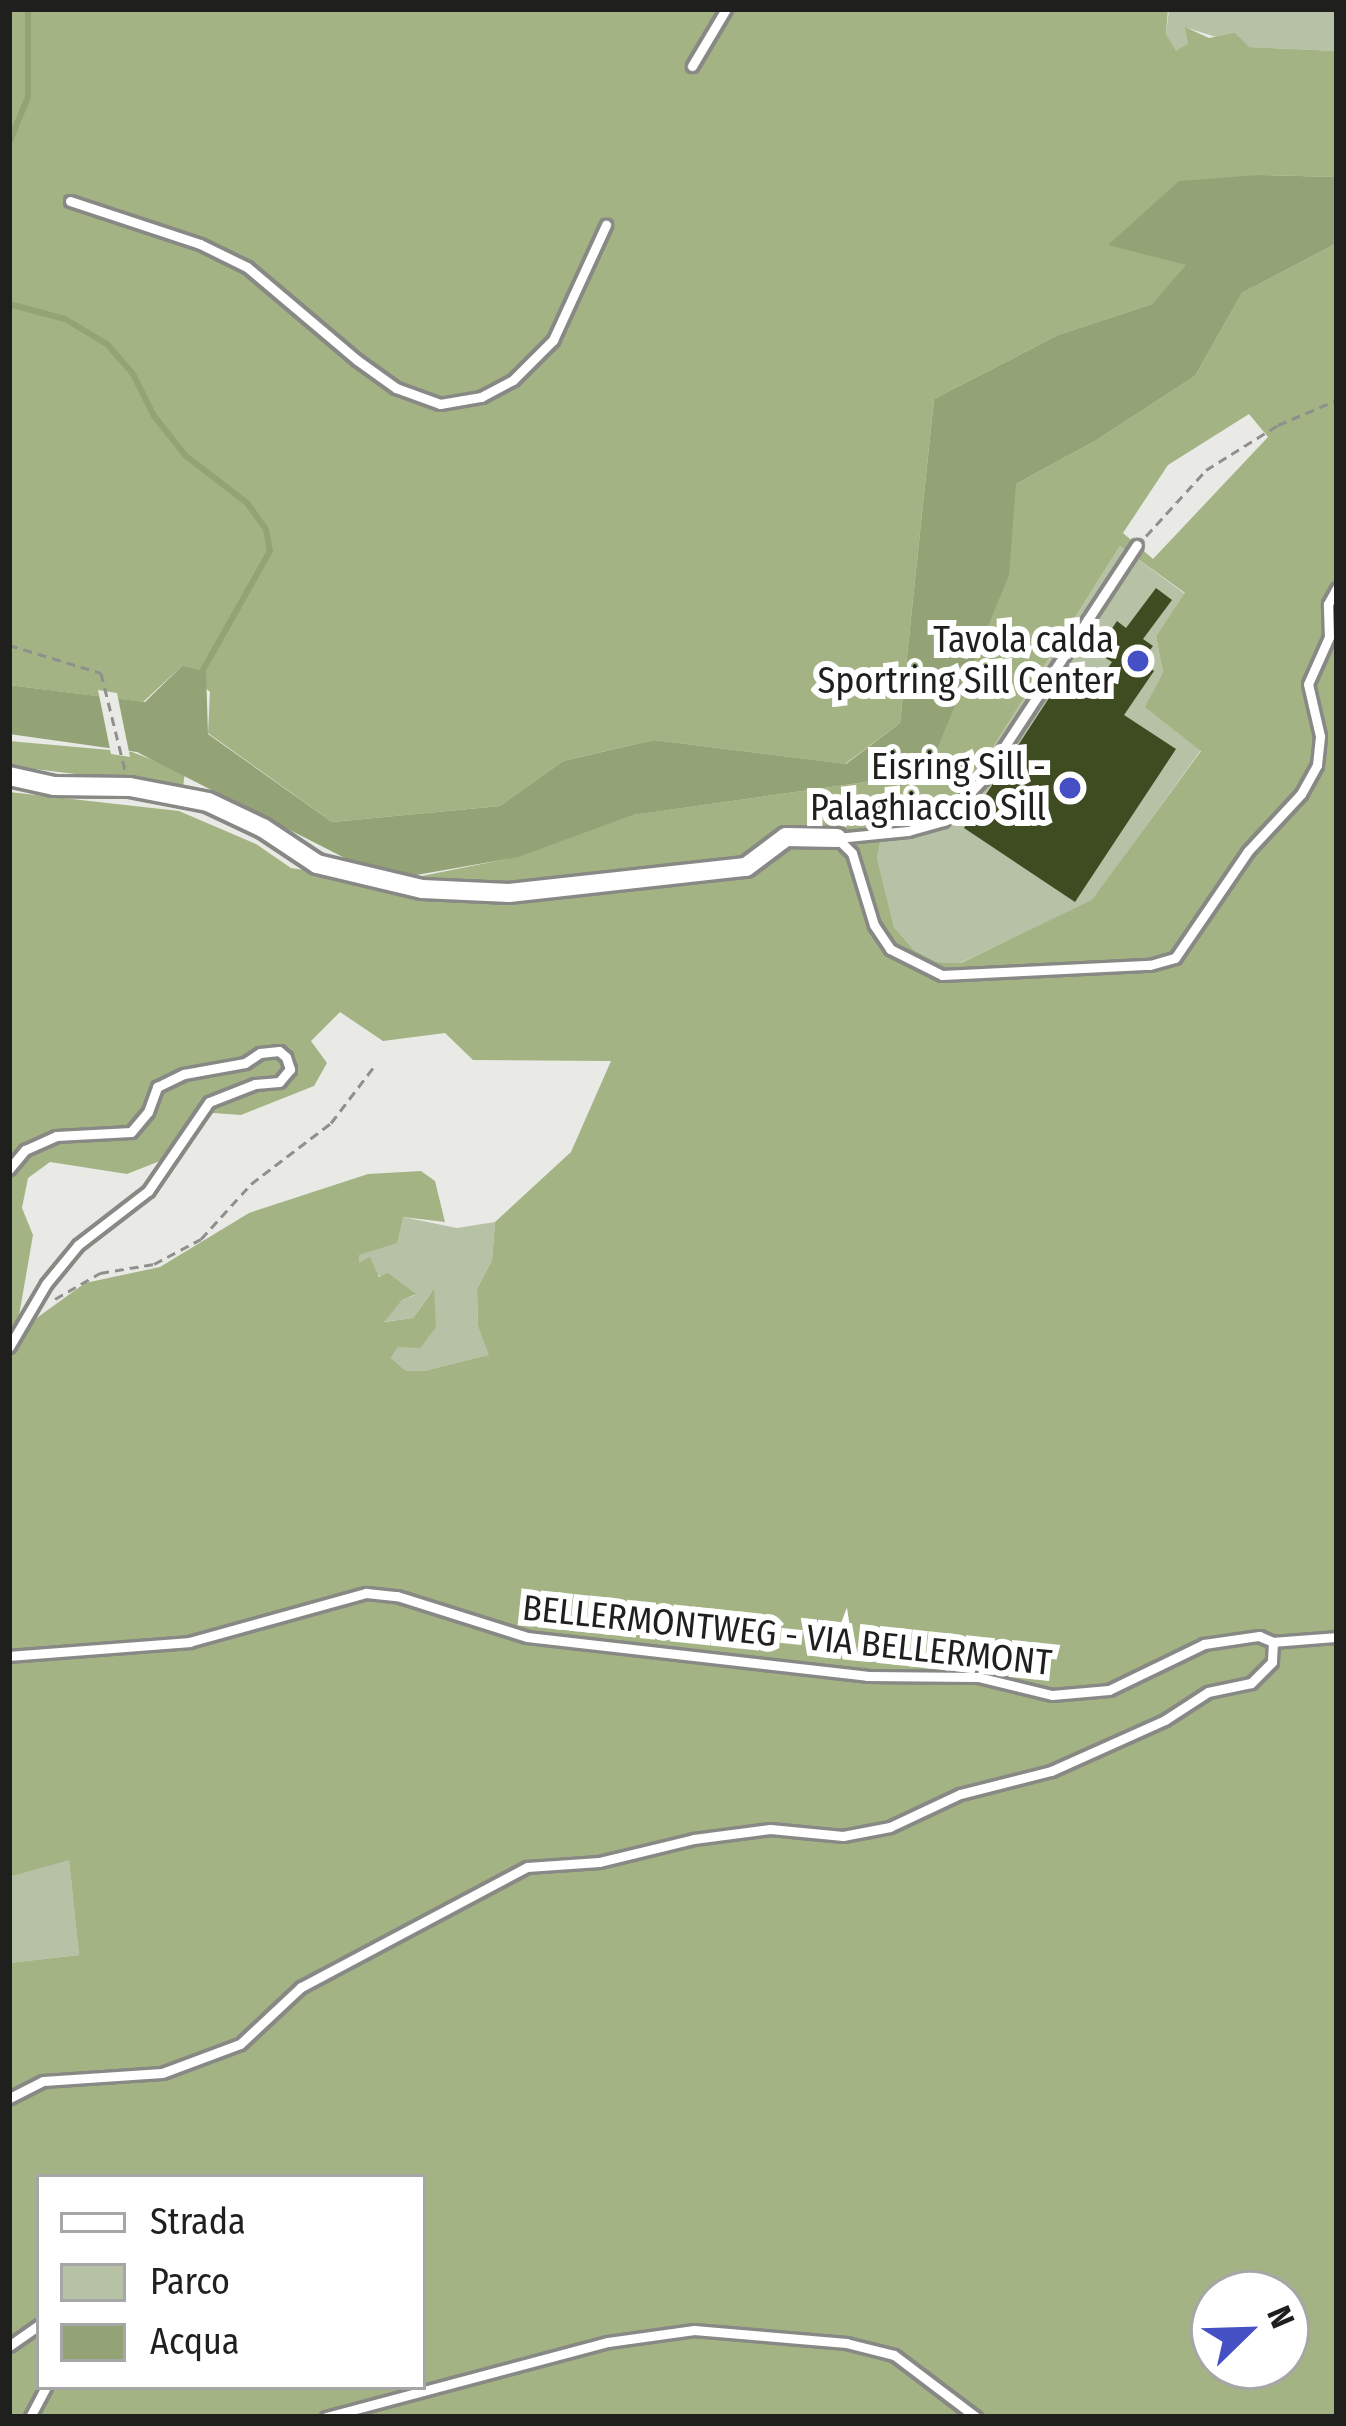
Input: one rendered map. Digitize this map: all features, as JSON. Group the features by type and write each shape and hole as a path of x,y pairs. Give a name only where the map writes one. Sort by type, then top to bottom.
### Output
{"street":[{"path":"9,776 54,786 130,787 222,807 317,864 422,889 509,892 746,867 785,837 837,838"}],"lane":[{"path":"692,65 726,9"},
{"path":"70,201 200,244 247,267 396,388 440,404 481,397 513,380 553,340 606,225"},
{"path":"837,838 908,831 943,821 983,779 1137,545"},
{"path":"837,838 852,853 874,925 890,949 942,974 1150,965 1175,958 1248,851 1311,779 1321,750 1309,684 1329,637 1328,604 1337,588"},
{"path":"9,1168 25,1150 56,1136 131,1132 148,1112 157,1088 184,1074 245,1063 260,1053 279,1051 286,1057 290,1069 279,1082 255,1084 209,1102 148,1190 78,1245 9,1347"},
{"name":"BELLERMONTWEG - VIA BELLERMONT","path":"9,1655 188,1642 366,1593 397,1596 527,1637 867,1676 978,1677 1052,1695 1109,1690 1204,1644 1259,1636 1273,1642 1337,1636"},
{"path":"9,2098 43,2081 162,2073 240,2044 301,1987 526,1867 599,1862 694,1839 770,1829 843,1836 890,1827 960,1793 1051,1772 1136,1734 1208,1692 1250,1683 1272,1662 1273,1642"},
{"path":"9,2346 36,2327"},
{"path":"326,2417 625,2338 694,2330 808,2338 894,2355 976,2417"},
{"path":"30,2417 44,2390"}],"path":[{"path":"1137,545 1206,470 1278,425 1337,400"},
{"path":"9,645 101,674 109,690 130,787"},
{"path":"24,1321 79,1282 154,1264 201,1239 251,1184 331,1123 376,1064"}],"green space":[{"path":"1169,9 1337,9 1337,51 1249,47 1187,28 1189,44 1176,52 1166,34"},
{"path":"1120,546 1185,594 1156,636 1163,673 1201,750 1092,901 960,963 937,962 914,950 894,927 877,858 884,825 920,818 955,798 974,777"},
{"path":"403,1217 457,1228 495,1222 492,1260 477,1289 478,1326 490,1355 424,1371 406,1371 391,1358 432,1291 413,1318 382,1322 402,1300 415,1295 358,1264 359,1254"},
{"path":"69,1859 79,1955 9,1963 9,1877"}],"shaded area":[{"path":"9,9 1168,9 1166,34 1176,51 1188,44 1185,27 1209,38 1235,33 1249,47 1337,51 1337,177 1259,175 1109,244 1187,265 1152,304 1058,335 934,399 900,723 845,764 654,740 563,761 500,806 332,822 208,733 210,692 182,666 143,702 9,685"},
{"path":"1337,243 1337,2417 9,2417 9,1963 79,1955 69,1860 9,1877 9,792 179,811 256,844 291,868 387,883 521,856 632,815 866,782 937,749 1016,484 1095,441 1195,376 1242,293","holes":["1249,414 1268,437 1153,559 1123,533 1168,465","1120,546 1185,593 1156,636 1163,673 1145,707 1201,751 1092,900 961,963 937,962 914,950 894,927 877,858 884,825 920,818 955,798 974,777","340,1012 383,1041 445,1033 473,1060 611,1061 571,1152 495,1222 492,1260 477,1289 478,1326 489,1355 424,1371 406,1371 391,1358 398,1347 420,1348 436,1327 434,1289 413,1318 384,1322 402,1300 416,1294 388,1273 379,1277 370,1257 359,1263 359,1255 397,1243 403,1217 445,1222 435,1181 421,1171 368,1174 249,1213 160,1267 85,1283 16,1333 33,1235 22,1208 28,1178 50,1162 127,1174 180,1153 213,1113 241,1115 314,1086 327,1063 311,1041"]},
{"path":"9,741 132,752 185,772 183,787 9,766"}],"water":[{"path":"1259,175 1337,177 1337,243 1242,293 1195,376 1095,441 1016,484 1009,575 937,749 866,782 633,815 519,857 388,880 137,752 9,734 9,685 145,702 182,666 206,672 208,734 332,822 500,806 563,761 654,740 846,764 900,723 934,399 1058,335 1152,304 1186,265 1108,245 1179,181"}],"pier":[{"path":"98,690 117,693 130,757 111,754"}],"building":[{"name":"Eisring Sill - Palaghiaccio Sill","path":"1156,588 1172,600 1143,639 1153,646 1141,662 1154,671 1124,715 1176,749 1075,902 964,828 1064,675 1090,693 1112,662 1096,652 1117,621 1126,628"}],"waterway":[{"path":"9,143 28,97 28,9"},
{"path":"9,304 65,319 107,344 133,374 154,416 186,456 247,503 266,529 270,551 200,675"}],"place":[{"name":"Tavola calda Sportring Sill Center","path":"1138,661"},
{"name":"Eisring Sill - Palaghiaccio Sill","path":"1070,788"}]}
